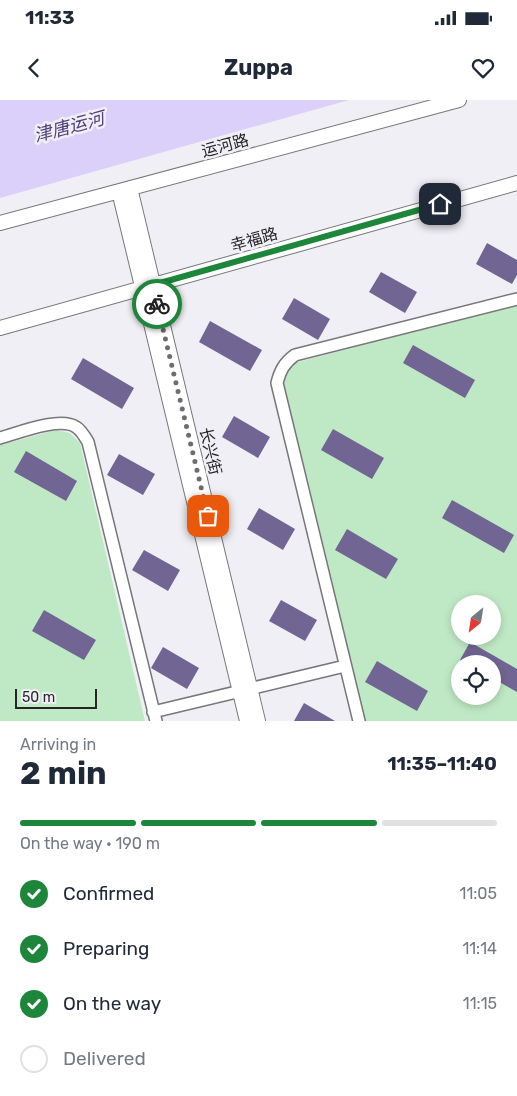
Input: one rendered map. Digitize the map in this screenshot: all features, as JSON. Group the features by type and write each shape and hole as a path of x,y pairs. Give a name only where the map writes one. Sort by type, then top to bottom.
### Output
{"street":[{"name":"运河路","path":"0,223 459,100"},
{"name":"幸福路","path":"0,328 517,183"},
{"name":"长兴街","path":"124,190 245,690 258,721"},
{"path":"359,721 276,384 280,372 286,361 295,355 517,299"},
{"path":"0,438 62,423 75,426 88,442 154,716 245,690 345,666"},
{"name":"长兴街","path":"245,690 247,721"}],"green space":[{"path":"517,304 517,721 365,721 283,388 285,376 295,363"},
{"path":"56,430 70,433 80,443 145,721 0,721 0,445"}],"water":[{"name":"津唐运河","path":"0,100 349,100 0,198"}],"building":[{"path":"487,243 517,260 517,275 512,284 476,264"},
{"path":"381,272 417,292 405,313 369,292"},
{"path":"294,298 330,319 318,340 282,319"},
{"path":"210,321 262,350 250,371 199,342"},
{"path":"413,345 475,380 465,398 403,363"},
{"path":"83,358 134,388 122,409 71,379"},
{"path":"234,416 270,437 258,458 222,437"},
{"path":"333,429 384,458 372,479 321,450"},
{"path":"26,451 77,481 66,501 14,472"},
{"path":"119,454 155,474 143,495 107,475"},
{"path":"452,500 514,535 504,553 442,518"},
{"path":"259,508 295,529 283,550 247,529"},
{"path":"347,529 398,559 386,579 335,550"},
{"path":"144,550 180,570 168,591 132,570"},
{"path":"281,600 317,620 305,641 269,621"},
{"path":"44,610 96,640 84,660 32,631"},
{"path":"468,645 475,645 493,655 463,655"},
{"path":"163,647 199,668 187,689 151,668"},
{"path":"501,660 517,669 517,692 501,683"},
{"path":"377,661 428,691 417,711 365,682"},
{"path":"304,703 335,721 294,721"}],"way so far":[{"path":"157,304 208,516"}],"route":[{"path":"157,304 153,285 440,204"}]}
